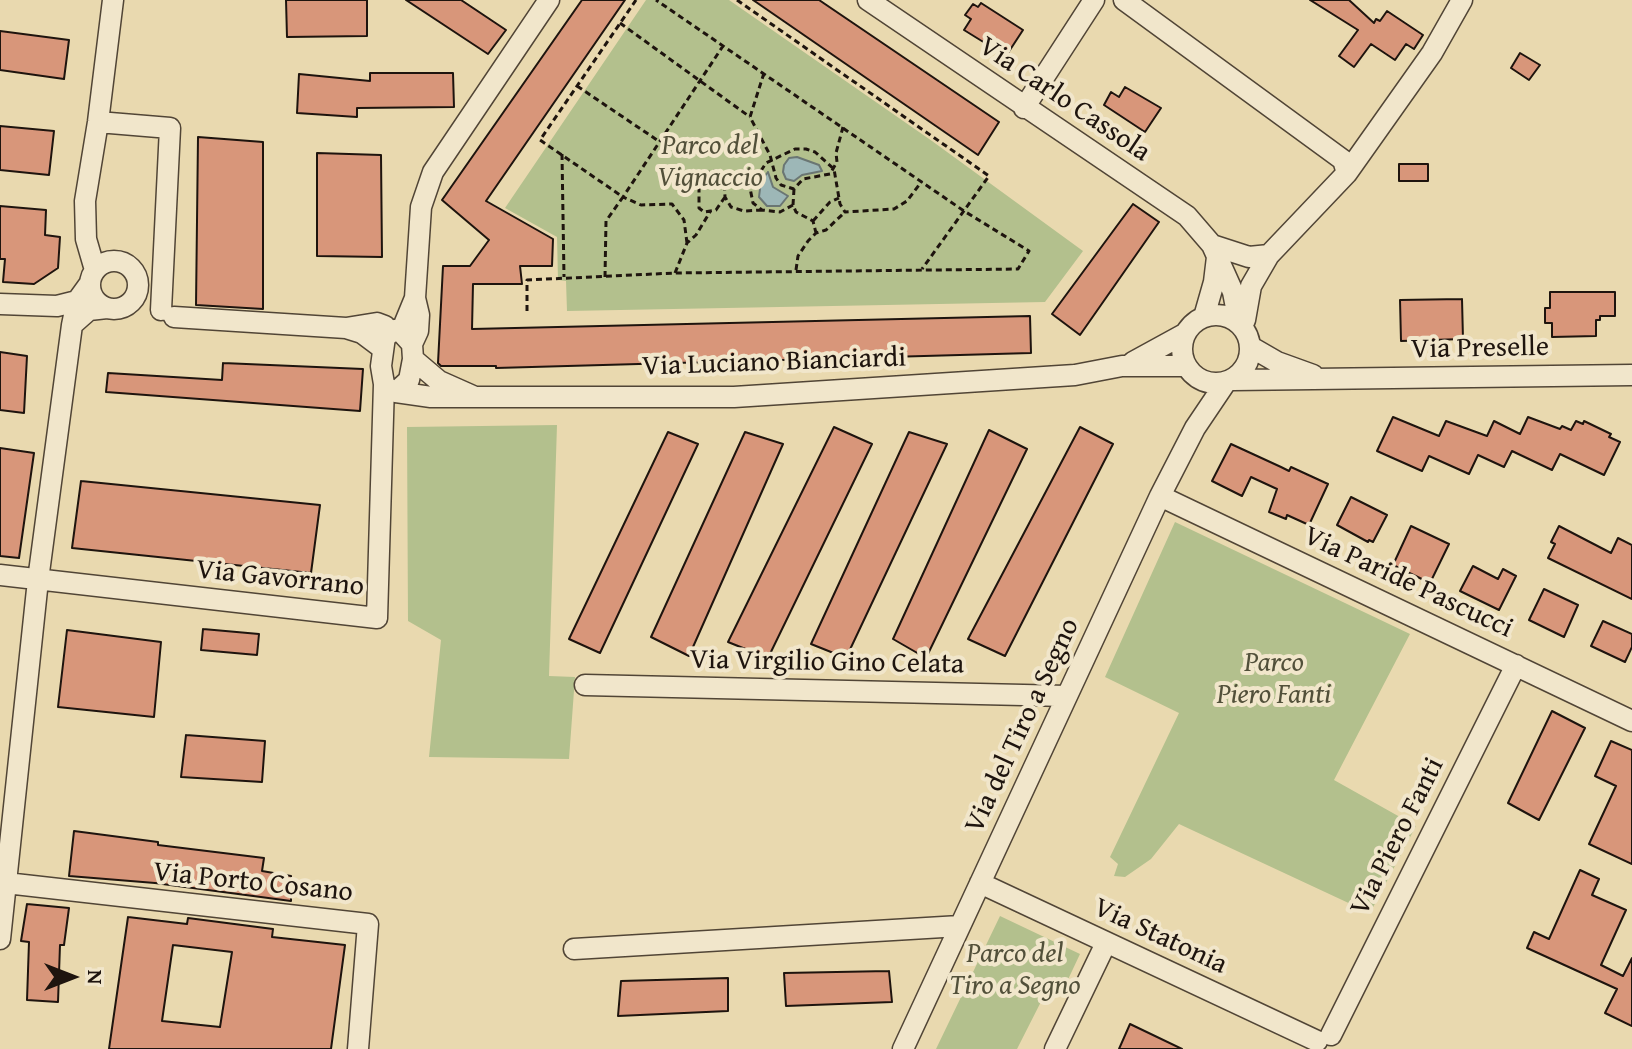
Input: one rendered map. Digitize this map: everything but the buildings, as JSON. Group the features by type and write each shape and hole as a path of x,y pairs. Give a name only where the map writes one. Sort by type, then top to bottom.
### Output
{"street":[{"path":"113,0 85,201 86,239 94,298 112,309 131,303 139,284"},
{"path":"390,388 399,343 418,331 419,315 415,298 421,207 433,172 549,0"},
{"name":"Via Carlo Cassola","path":"868,0 1187,216 1215,251 1237,304 1245,333"},
{"path":"1024,108 1094,0"},
{"path":"1124,0 1343,160 1347,173"},
{"path":"1122,366 1190,371 1215,384 1230,381 1247,366 1245,333 1248,296 1256,275 1269,255 1347,173 1432,53 1462,0"},
{"path":"98,122 170,128 168,314"},
{"path":"85,201 97,233 117,260 135,271 139,284 168,314"},
{"path":"1204,317 1214,282 1215,251 1249,257 1269,255"},
{"path":"0,939 38,580 72,325 77,301 92,276 105,262 117,260"},
{"path":"0,304 57,306 77,301"},
{"path":"72,325 89,310 112,309 346,328 377,323 385,326 399,343 409,380 390,388"},
{"path":"1122,366 1186,333 1204,317 1223,316 1245,333"},
{"path":"1186,333 1182,356 1190,371"},
{"name":"Via Preselle","path":"1245,333 1277,362 1328,380"},
{"name":"Via Luciano Bianciardi","path":"399,343 439,381 475,397"},
{"name":"Via Luciano Bianciardi","path":"390,388 431,397 734,397 1075,375 1122,366"},
{"name":"Via del Tiro a Segno","path":"1190,371 1198,409 1195,428"},
{"name":"Via Preselle","path":"1230,381 1632,375"},
{"name":"Via del Tiro a Segno","path":"903,1049 1160,496 1195,428 1230,381"},
{"name":"Via Gavorrano","path":"38,580 377,618 390,388"},
{"name":"Via Paride Pascucci","path":"1160,496 1632,721"},
{"path":"0,575 38,580"},
{"name":"Via Piero Fanti","path":"1325,1043 1516,665"},
{"name":"Via Virgilio Gino Celata","path":"585,685 1067,696"},
{"name":"Via Porto Cosano","path":"6,883 368,924 358,1049"},
{"name":"Via Statonia","path":"980,883 1325,1043"},
{"path":"574,949 960,926"},
{"path":"1055,1049 1106,943"}],"path":[{"path":"636,0 540,140 623,197 641,205 672,204 684,220 687,243"},
{"path":"527,311 527,280 675,273 1018,269 1029,251 964,211 656,0"},
{"path":"737,0 989,176 922,269"},
{"path":"620,23 750,117 771,158 776,178 787,189 794,189"},
{"path":"605,277 606,221 723,46"},
{"path":"750,117 764,73"},
{"path":"577,86 660,142"},
{"path":"843,127 834,169 845,212"},
{"path":"762,210 750,196 755,177 771,158 795,149 806,149 815,152 834,169"},
{"path":"562,154 564,277"},
{"path":"816,233 813,221 796,212 794,189 803,179 825,175 834,169"},
{"path":"675,273 687,243 696,235 710,212 720,207 725,197 725,180 720,172 705,173 699,182 699,208 710,212"},
{"path":"725,180 755,177"},
{"path":"796,271 798,256 816,233 826,230 845,212 894,209 907,201 922,181"},
{"path":"725,197 731,207 744,211 780,212 793,205"},
{"path":"813,221 826,206 839,198"}],"green space":[{"name":"Parco del Vignaccio","path":"646,0 729,0 1083,251 1045,302 567,311 566,281 558,280 557,237 505,208"},
{"path":"557,425 549,676 575,677 569,759 429,757 441,640 408,621 407,427"},
{"name":"Parco Piero Fanti","path":"1175,522 1410,634 1334,780 1416,826 1370,913 1179,824 1151,859 1125,877 1114,876 1118,864 1110,857 1179,713 1105,677"},
{"name":"Parco del Tiro a Segno","path":"1000,916 1080,954 1064,988 1051,982 1017,1049 936,1049"}],"water":[{"path":"797,157 819,165 822,171 802,175 794,181 786,179 784,165 789,158"},
{"path":"768,172 773,187 788,196 780,206 767,206 759,197 761,181"}]}
